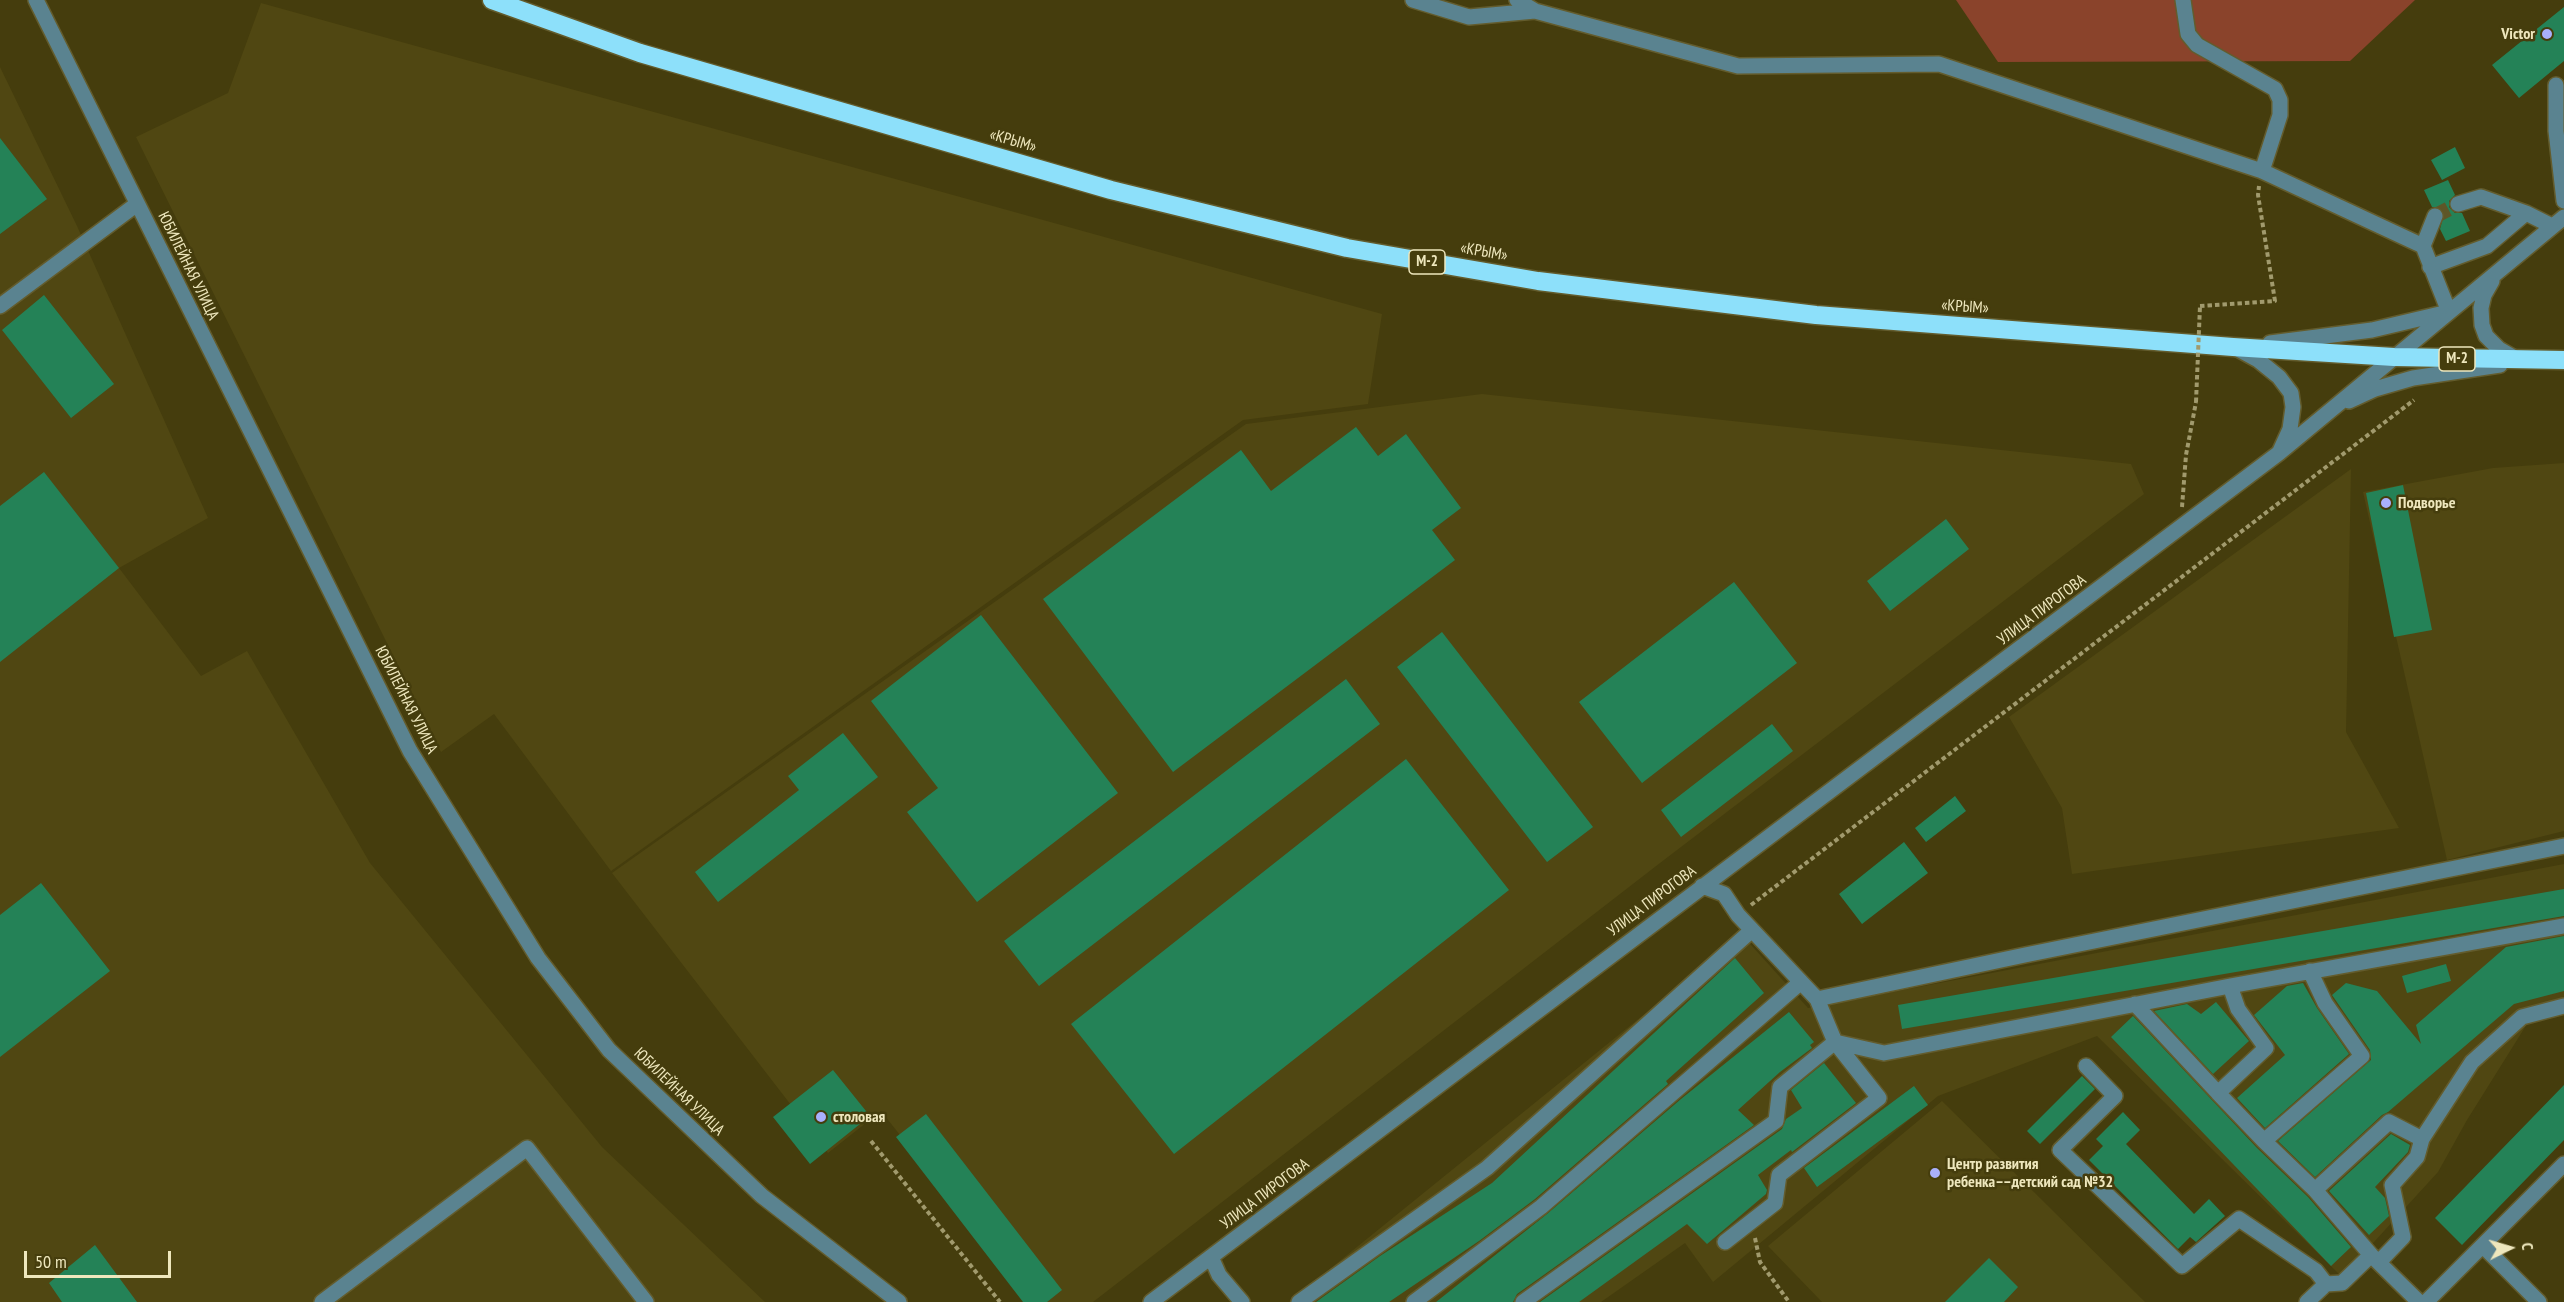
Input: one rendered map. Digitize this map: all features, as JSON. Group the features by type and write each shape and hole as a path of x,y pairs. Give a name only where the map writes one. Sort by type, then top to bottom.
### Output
{"highway":[{"name":"«КРЫМ»","path":"492,0 640,53 1111,190 1347,248 1538,281 1816,315 2394,357"},
{"name":"М-2","path":"2394,357 2564,360"}],"street":[{"name":"ЮБИЛЕЙНАЯ УЛИЦА","path":"36,0 410,751 538,957 609,1050 762,1196 899,1302"},
{"path":"1413,0 1469,17 1535,11"},
{"path":"1516,0 1535,11 1738,66 1939,64 2262,171 2423,246"},
{"path":"2182,0 2188,34 2197,45 2275,89 2280,100 2280,115 2262,171"},
{"path":"2556,85 2556,131 2564,201"},
{"path":"2458,204 2481,197 2558,222"},
{"path":"0,306 137,204"},
{"path":"2430,267 2487,246 2526,213"},
{"path":"2435,216 2423,246 2450,312"},
{"path":"2279,453 2558,222"},
{"path":"2498,272 2484,295 2481,308 2482,324 2486,336 2499,349 2521,361"},
{"path":"2233,347 2372,330 2450,312"},
{"path":"2233,347 2258,360 2279,377 2291,393 2293,407 2290,429 2279,453"},
{"path":"2279,453 2328,411 2375,389 2413,378 2521,361"},
{"name":"УЛИЦА ПИРОГОВА","path":"1151,1302 2279,453"},
{"path":"1817,999 2564,846"},
{"path":"1702,886 1724,894 1738,915 1817,999 1835,1042 1879,1098 1779,1175 1775,1203 1725,1242"},
{"path":"1835,1042 1884,1053 2310,971 2564,926"},
{"path":"1299,1302 1487,1168 1752,930"},
{"path":"2264,1141 2362,1056 2325,1003 2310,971"},
{"path":"1414,1302 1541,1207 1801,982"},
{"path":"2218,1093 2266,1048 2238,1009 2230,986"},
{"path":"2135,1004 2419,1302"},
{"path":"2307,1302 2326,1284 2342,1283 2403,1237 2392,1185 2416,1157 2421,1139 2472,1062 2522,1017 2564,1006"},
{"path":"1523,1302 1776,1121 1780,1088 1835,1042"},
{"path":"2086,1066 2115,1096 2060,1150 2182,1266 2239,1219 2316,1271 2326,1284"},
{"path":"2314,1190 2389,1122 2421,1139"},
{"path":"322,1302 527,1148 646,1302"},
{"path":"2427,1302 2564,1164"},
{"path":"2483,1246 2539,1302"},
{"path":"1211,1257 1219,1275 1242,1302"}],"path":[{"path":"2178,531 2184,492 2186,455 2196,402 2200,306 2275,300 2258,195 2262,171"},
{"path":"1738,915 2414,400"},
{"path":"871,1141 1000,1302"},
{"path":"1746,1226 1756,1239 1760,1262 1789,1302"}],"shaded area":[{"path":"1956,0 2415,0 2350,61 1998,62"},
{"path":"261,3 1382,314 1368,404 1243,420 611,871 494,714 441,752 136,137 228,93"},
{"path":"0,67 77,226 208,518 119,568 201,676 247,651 370,863 602,1147 765,1302 0,1302"},
{"path":"1482,394 2131,464 2144,494 1660,863 1093,1302 1032,1302 881,1111 828,1153 612,873 1246,424"},
{"path":"2564,463 2564,831 2447,860 2363,492 2493,468"},
{"path":"2351,469 2346,732 2399,828 2072,874 2062,808 2009,717"},
{"path":"2564,864 2564,1015 2527,1024 2467,1120 2438,1172 2342,1277 2097,1036 1938,1096 1713,1282 1685,1243 1601,1302 1289,1302 1742,935 1808,1008"},
{"name":"Центр развития ребенка––детский сад №32","path":"1942,1101 2145,1302 1822,1302 1768,1246"}],"building":[{"name":"Victor","path":"2564,7 2564,61 2519,98 2492,65"},
{"path":"0,138 47,199 0,234"},
{"path":"2455,147 2465,168 2442,180 2431,160"},
{"path":"2448,180 2455,195 2449,201 2449,207 2455,213 2462,213 2470,231 2446,241 2440,229 2444,214 2439,207 2432,207 2424,190"},
{"path":"44,295 114,384 71,418 2,330"},
{"path":"1356,427 1378,456 1406,434 1461,508 1432,530 1455,560 1173,772 1043,599 1241,450 1271,491"},
{"path":"44,472 119,568 0,662 0,506"},
{"path":"2403,485 2432,630 2394,637 2366,493"},
{"path":"1946,519 1969,549 1890,611 1867,581"},
{"path":"1734,582 1797,663 1642,783 1579,702"},
{"path":"981,615 1118,793 977,902 907,812 938,788 871,701"},
{"path":"1442,632 1593,827 1547,862 1397,667"},
{"path":"1346,679 1380,724 1039,986 1004,941"},
{"path":"1772,724 1793,751 1681,837 1661,810"},
{"path":"843,733 878,777 718,902 695,872 799,790 788,776"},
{"path":"1406,759 1509,890 1174,1154 1071,1024"},
{"path":"1955,796 1966,811 1926,842 1915,828"},
{"path":"1904,842 1928,873 1862,924 1839,894"},
{"path":"41,883 110,971 0,1057 0,915"},
{"path":"2564,889 2564,916 1902,1029 1898,1005"},
{"path":"2564,936 2564,991 2514,1004 2382,1115 2315,1177 2278,1141 2371,1060 2370,1050 2332,995 2346,983 2377,991 2421,1044 2416,1025 2506,947"},
{"path":"1735,958 1764,993 1666,1081 1668,1084 1535,1199 1479,1241 1389,1302 1316,1302 1380,1256 1492,1183"},
{"path":"2446,964 2451,981 2407,993 2402,976"},
{"path":"2303,983 2317,1008 2349,1054 2265,1128 2237,1098 2285,1055 2254,1015 2287,986"},
{"path":"2216,1002 2249,1041 2213,1074 2154,1011 2187,1004 2201,1014"},
{"path":"1789,1012 1814,1042 1810,1045 1812,1048 1780,1072 1738,1110 1754,1125 1517,1294 1513,1302 1436,1302 1547,1214 1681,1099"},
{"path":"2133,1016 2257,1148 2308,1197 2351,1247 2331,1266 2111,1037"},
{"path":"1824,1063 1856,1103 1758,1175 1767,1190 1766,1194 1707,1244 1687,1224 1579,1302 1540,1302 1782,1129 1786,1119 1802,1108 1791,1090"},
{"name":"столовая","path":"833,1070 870,1116 810,1164 773,1117"},
{"path":"2082,1076 2095,1089 2040,1144 2027,1131"},
{"path":"2564,1085 2564,1140 2462,1245 2435,1218"},
{"path":"1914,1086 1928,1105 1817,1187 1804,1168"},
{"path":"2123,1112 2140,1130 2126,1144 2194,1214 2209,1199 2225,1216 2196,1242 2190,1237 2178,1249 2089,1160 2103,1146 2096,1139"},
{"path":"926,1114 1062,1290 1047,1302 1023,1302 896,1137"},
{"path":"2391,1134 2410,1145 2408,1152 2375,1187 2385,1198 2389,1216 2369,1235 2329,1191"},
{"path":"95,1245 137,1302 62,1302 49,1283"},
{"path":"1989,1258 2018,1287 2004,1302 1945,1302"}],"tunnel":[{"path":"2435,216 2458,204"}],"place":[{"name":"Victor","path":"2547,34"},
{"name":"Подворье","path":"2386,503"},
{"name":"столовая","path":"821,1117"},
{"name":"Центр развития ребенка––детский сад №32","path":"1935,1173"}]}
